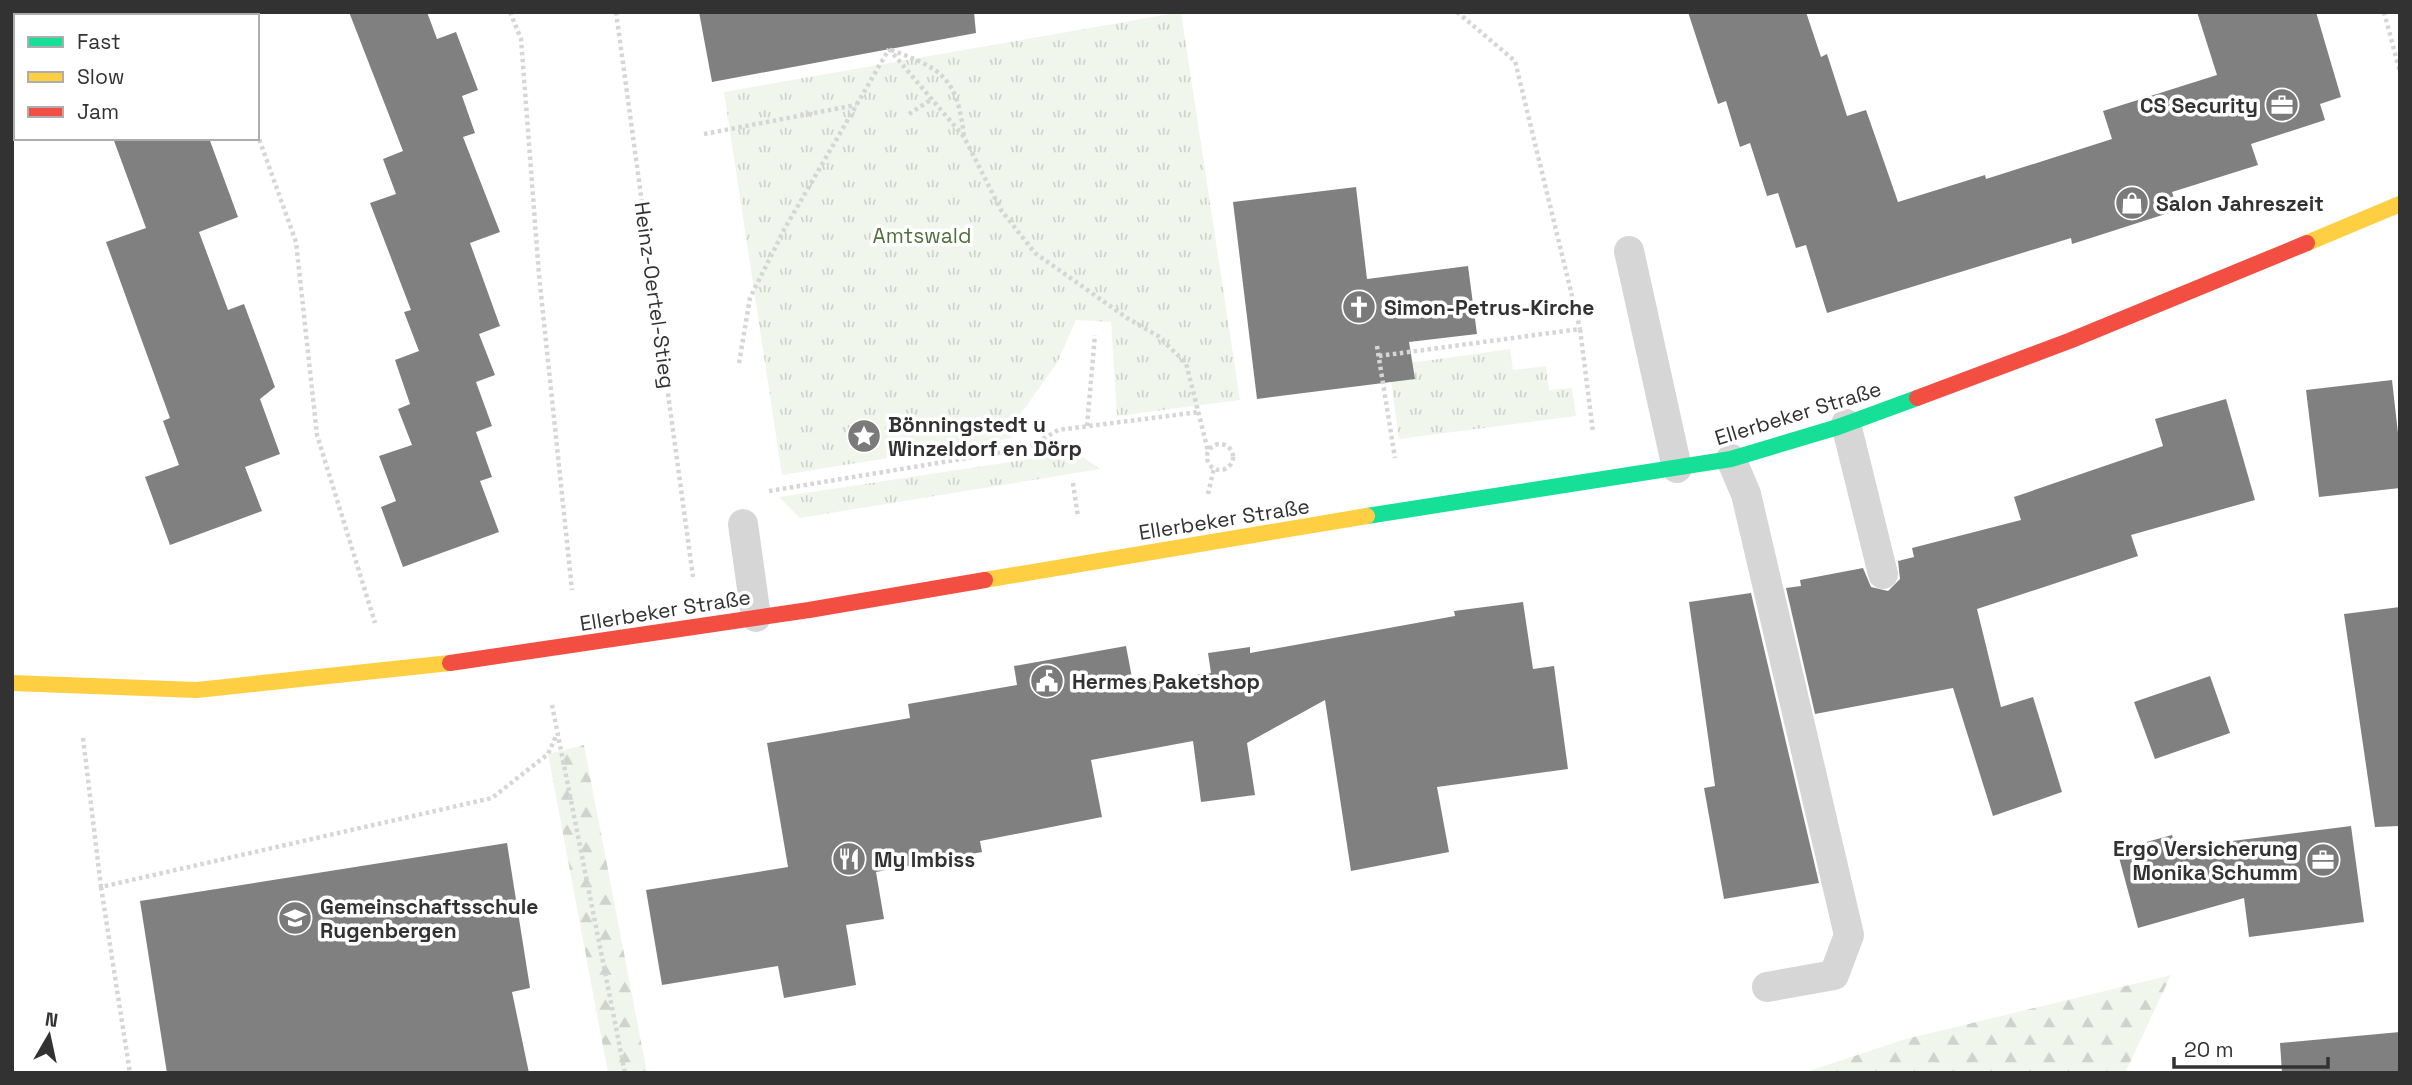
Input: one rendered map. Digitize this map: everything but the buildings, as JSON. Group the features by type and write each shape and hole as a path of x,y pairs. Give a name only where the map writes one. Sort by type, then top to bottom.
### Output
{"main road":[{"name":"Ellerbeker Straße","path":"12,683 197,690 484,659 1731,459 1846,424 2069,341 2400,204"}],"lane":[{"path":"1629,251 1677,468"},
{"path":"1846,424 1883,574"},
{"path":"1731,459 1746,494 1849,935 1834,975 1767,987"},
{"path":"743,524 756,617"}],"path":[{"path":"510,12 522,39 539,275 572,590"},
{"name":"Heinz-Oertel-Stieg","path":"616,12 693,577"},
{"path":"1457,12 1515,61 1580,329 1593,432"},
{"path":"2384,12 2400,72"},
{"path":"889,49 964,137 1001,209 1035,253 1127,318 1158,336 1186,363 1208,460 1212,467 1224,469 1231,464 1232,452 1223,444 1215,445 1208,451"},
{"path":"739,363 747,304 785,228 889,49"},
{"path":"889,49 935,67 960,106 964,137"},
{"path":"909,114 932,99"},
{"path":"704,134 857,105"},
{"path":"259,139 296,242 317,435 375,625"},
{"path":"1379,356 1580,329"},
{"path":"1087,426 1095,335"},
{"path":"1377,346 1395,458"},
{"path":"759,493 1028,448 1058,430 1199,412"},
{"path":"1073,483 1079,528"},
{"path":"552,705 625,1073"},
{"path":"101,887 492,798 548,754 557,734"},
{"path":"83,738 101,887 130,1073"}],"green space":[{"name":"Amtswald","path":"1181,12 1240,400 1117,416 1111,322 1076,320 1057,363 1007,433 1013,438 782,475 724,92"},
{"path":"1510,349 1513,370 1546,366 1549,390 1572,388 1576,416 1399,439 1389,366"},
{"path":"1076,452 1100,469 800,518 779,497"},
{"path":"584,745 647,1073 608,1073 548,754"},
{"path":"2171,975 2125,1073 1803,1073 1906,1039"}],"traffic: fast":[{"path":"1367,516 1731,459 1838,427 1917,398"}],"traffic: slow":[{"path":"2307,243 2400,204"},
{"path":"985,580 1367,516"},
{"path":"12,683 197,690 450,663"}],"traffic: jam":[{"path":"1917,398 2069,341 2307,243"},
{"path":"450,663 809,610 985,580"}],"place":[{"name":"CS Security","path":"2282,105"},
{"name":"Salon Jahreszeit","path":"2132,203"},
{"name":"Simon-Petrus-Kirche","path":"1359,307"},
{"name":"Bönningstedt u Winzeldorf en Dörp","path":"864,436"},
{"name":"Hermes Paketshop","path":"1047,681"},
{"name":"My Imbiss","path":"849,859"},
{"name":"Ergo Versicherung Monika Schumm","path":"2323,860"},
{"name":"Gemeinschaftsschule Rugenbergen","path":"295,918"}]}
